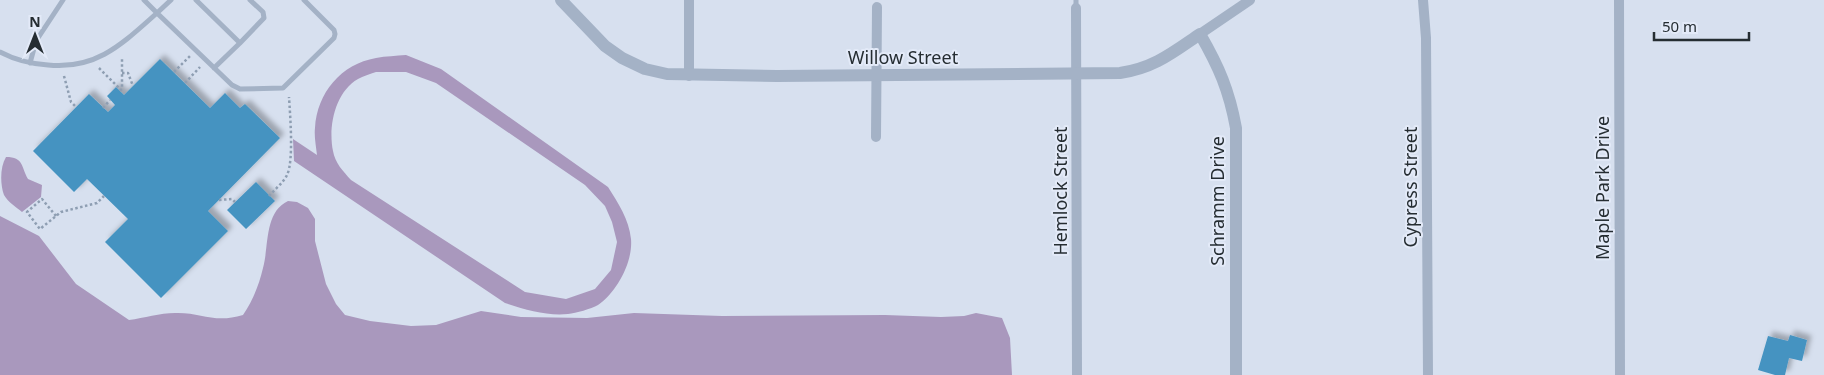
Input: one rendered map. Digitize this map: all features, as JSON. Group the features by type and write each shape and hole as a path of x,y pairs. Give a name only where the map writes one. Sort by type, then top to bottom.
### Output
{"street":[{"name":"Willow Street","path":"561,0 596,38 622,58 655,72 689,76 1077,74 1138,71 1159,62 1250,0"},
{"path":"689,0 689,76"},
{"name":"Cypress Street","path":"1423,0 1426,38 1428,375"},
{"name":"Maple Park Drive","path":"1619,0 1620,375"},
{"path":"876,137 877,3"},
{"name":"Hemlock Street","path":"1076,4 1077,375"},
{"name":"Schramm Drive","path":"1200,34 1212,54 1226,85 1232,104 1236,128 1236,375"}],"lane":[{"path":"30,64 36,41 64,0"},
{"path":"144,0 232,85 240,89 277,89 288,85 334,38 334,30 304,0"},
{"path":"0,52 30,64 62,66 83,63 103,56 122,44 171,0"},
{"path":"196,0 240,43"},
{"path":"214,68 264,18 263,12 250,0"}],"path":[{"path":"99,68 121,91 122,56"},
{"path":"174,72 190,56"},
{"path":"185,83 200,67"},
{"path":"122,73 128,73 133,86"},
{"path":"64,76 72,102 76,107"},
{"path":"269,196 289,172 289,97"},
{"path":"103,108 110,100"},
{"path":"56,216 42,199 27,212 40,229 65,211 97,203 104,196"},
{"path":"220,200 232,199 235,202"}],"shaded area":[{"path":"406,55 441,69 608,187 625,218 630,232 631,248 622,276 611,292 598,305 579,312 552,314 536,312 505,303 294,161 293,139 317,155 315,128 317,115 320,103 333,82 363,61 380,57","holes":["376,72 406,72 436,83 585,185 605,206 612,222 617,242 611,270 595,289 566,299 525,292 351,180 340,167 333,151 333,121 339,101 350,85 364,76"]},
{"path":"6,157 12,157 19,161 28,179 42,185 41,197 22,212 4,195 1,181"},
{"path":"288,201 297,202 308,208 315,219 315,241 326,284 336,304 345,315 370,321 411,326 436,325 481,311 521,317 587,318 634,313 722,316 885,315 941,317 964,316 976,313 1002,318 1010,338 1012,375 0,375 0,216 39,236 76,284 129,320 175,313 224,318 243,315 250,304 265,260 271,221 280,206"}],"building":[{"path":"160,59 210,108 225,93 240,108 245,104 280,138 208,211 228,231 161,298 105,242 128,219 87,179 74,192 33,151 89,94 108,112 115,105 107,96 116,87 124,95"},
{"path":"256,182 275,201 246,229 227,210"},
{"path":"1790,335 1807,340 1802,361 1789,358 1785,375 1775,375 1758,370 1768,336 1788,341"}]}
